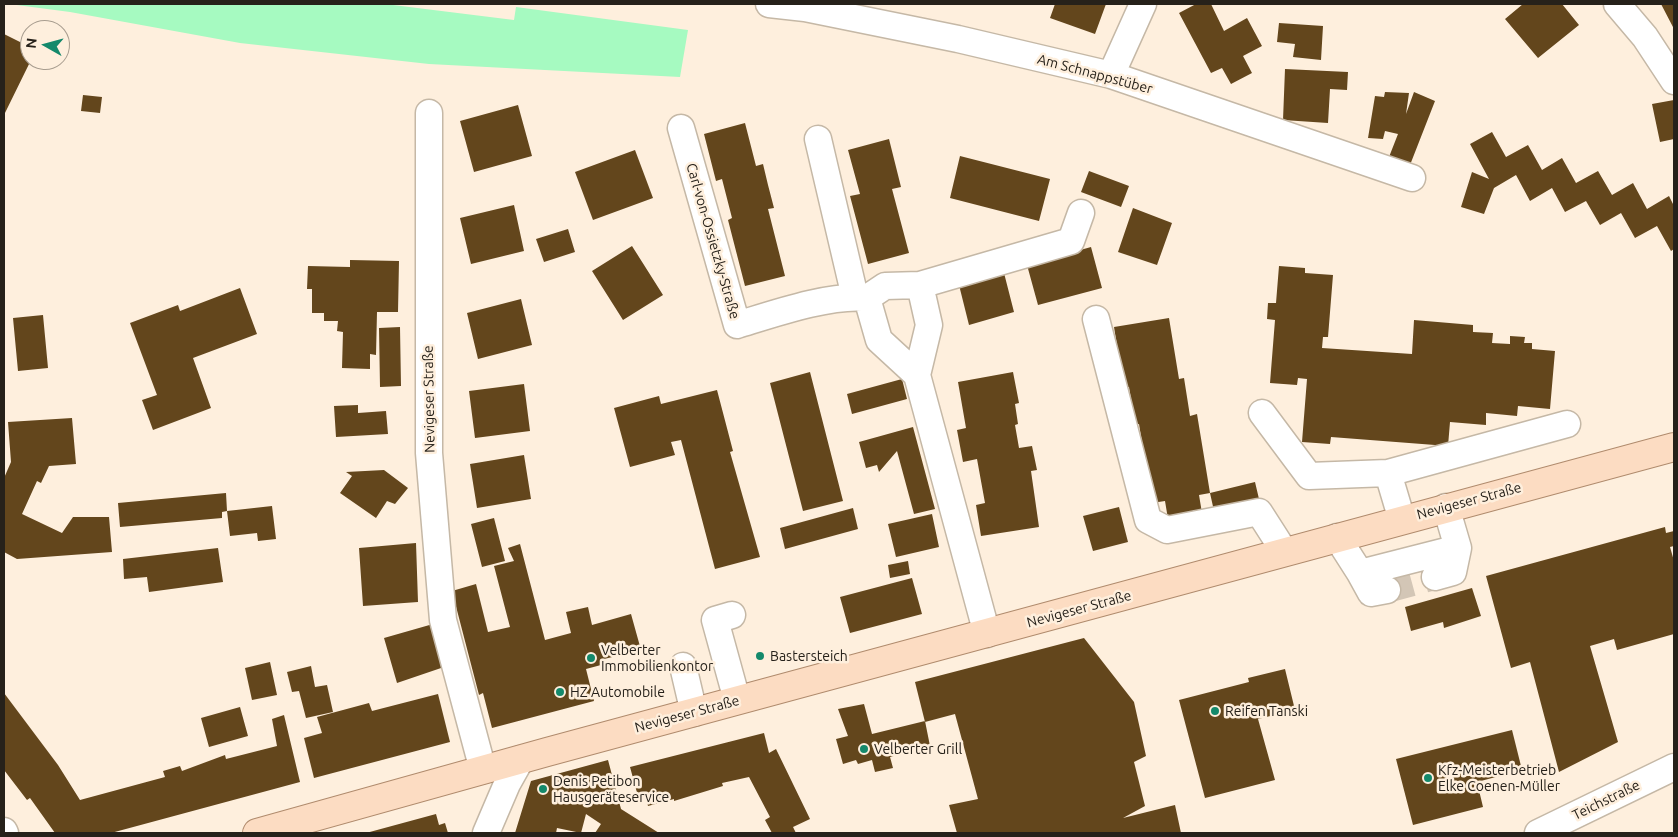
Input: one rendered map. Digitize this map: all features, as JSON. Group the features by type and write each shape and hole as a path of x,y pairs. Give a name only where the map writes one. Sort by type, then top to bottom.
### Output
{"main road":[{"name":"Nevigeser Straße","path":"256,833 1284,551 1674,447"}],"street":[{"name":"Am Schnappstüber","path":"769,4 806,6 1111,75 1412,178"},
{"path":"1111,75 1143,4"},
{"path":"1617,4 1645,37 1671,75"},
{"name":"Nevigeser Straße","path":"429,113 429,453 443,620 482,770"},
{"name":"Carl-von-Ossietzky-Straße","path":"681,128 737,325 788,309 861,298 885,286 920,285 1071,241 1081,213"},
{"path":"818,138 861,298 879,340 917,374"},
{"path":"920,285 929,325 917,374 987,634"},
{"path":"1096,319 1148,520 1166,530 1259,512 1284,551"},
{"path":"1262,413 1308,476 1388,473 1567,424"},
{"path":"1388,473 1402,520"},
{"path":"1435,577 1453,572 1458,548 1446,507"},
{"path":"1337,537 1371,593 1387,590"},
{"path":"1360,573 1458,548"},
{"path":"732,615 715,620 737,700"},
{"path":"684,666 694,712"},
{"path":"486,833 507,784 521,759"},
{"name":"Teichstraße","path":"1538,833 1674,767"}],"green space":[{"path":"9,4 385,4 514,20 516,7 688,30 680,77 429,64 240,43 70,12"}],"building":[{"path":"1055,4 1106,4 1095,34 1050,18"},
{"path":"1196,4 1211,4 1224,31 1247,18 1262,46 1243,56 1252,73 1231,84 1222,68 1211,73 1179,13"},
{"path":"1523,4 1562,4 1579,25 1538,58 1505,19"},
{"path":"1661,4 1674,4 1674,29"},
{"path":"1279,23 1323,26 1321,60 1293,57 1295,44 1277,42"},
{"path":"4,34 20,42 20,70 26,70 4,115"},
{"path":"1285,69 1348,72 1347,90 1330,89 1328,123 1283,120"},
{"path":"1385,92 1409,93 1406,114 1414,92 1435,101 1410,165 1389,157 1398,134 1385,131 1383,139 1368,138 1375,96 1384,97"},
{"path":"83,95 102,97 100,113 81,111"},
{"path":"1674,100 1674,139 1660,142 1652,104"},
{"path":"518,105 532,156 474,172 460,121"},
{"path":"745,123 756,166 763,164 774,208 768,209 785,276 745,286 728,220 732,218 722,179 716,181 704,134"},
{"path":"1492,132 1506,157 1528,145 1542,170 1562,158 1576,183 1598,171 1612,195 1633,183 1647,209 1669,196 1674,206 1674,249 1671,251 1657,226 1635,238 1621,213 1600,225 1586,201 1565,212 1552,188 1530,201 1516,175 1494,188 1484,214 1461,207 1472,172 1489,179 1470,144"},
{"path":"889,139 901,187 892,189 909,253 868,264 850,196 860,194 848,150"},
{"path":"635,150 653,198 593,220 575,172"},
{"path":"960,156 1050,179 1039,221 950,198"},
{"path":"1089,171 1129,186 1121,207 1081,192"},
{"path":"514,205 524,251 471,264 460,218"},
{"path":"1133,208 1172,223 1157,265 1118,252"},
{"path":"568,229 575,252 544,262 536,239"},
{"path":"632,246 663,295 623,320 592,271"},
{"path":"1091,247 1102,288 1038,305 1027,265"},
{"path":"350,260 399,261 398,312 377,312 376,355 370,354 370,369 342,368 343,332 337,331 338,321 324,321 324,313 312,313 312,289 307,289 308,266 350,267"},
{"path":"1279,266 1305,268 1305,273 1333,275 1328,337 1323,337 1322,348 1412,354 1414,320 1473,325 1473,332 1493,333 1492,343 1510,344 1510,336 1525,337 1524,343 1532,343 1532,349 1555,351 1550,409 1518,406 1517,416 1486,413 1486,425 1450,422 1448,446 1331,437 1330,444 1302,442 1307,379 1298,378 1297,385 1270,383 1275,320 1267,319 1268,303 1276,303"},
{"path":"1004,273 1014,312 969,325 959,285"},
{"path":"240,288 257,334 193,358 211,408 153,430 142,400 157,395 130,323 178,305 180,311"},
{"path":"521,299 532,345 478,359 467,313"},
{"path":"43,315 48,368 18,371 13,318"},
{"path":"1169,318 1179,379 1184,378 1190,416 1197,414 1210,493 1199,495 1202,513 1168,519 1165,501 1152,503 1139,424 1135,425 1129,387 1124,388 1114,327"},
{"path":"400,327 401,386 380,387 379,328"},
{"path":"810,372 843,501 803,511 770,383"},
{"path":"1013,372 1019,403 1015,404 1018,424 1015,425 1019,448 1032,446 1037,470 1031,471 1039,527 981,536 976,505 985,503 977,459 963,462 957,430 966,428 958,382"},
{"path":"902,379 907,399 852,414 847,394"},
{"path":"524,384 530,431 475,438 469,391"},
{"path":"717,390 733,451 730,452 760,557 715,569 681,440 671,442 675,455 630,467 614,408 659,396 661,404"},
{"path":"358,405 358,413 386,411 388,434 336,437 334,406"},
{"path":"72,418 76,464 49,466 41,483 37,481 22,514 62,533 73,517 109,517 112,552 17,559 4,552 4,478 11,462 8,422"},
{"path":"913,427 935,509 914,514 897,451 879,472 877,465 866,468 859,442"},
{"path":"524,455 531,499 477,508 470,464"},
{"path":"384,470 408,488 395,504 387,501 376,518 340,493 352,476 346,472"},
{"path":"1255,482 1259,499 1214,511 1210,493"},
{"path":"226,493 227,511 222,512 222,518 120,527 118,503"},
{"path":"272,506 276,539 258,541 257,533 230,536 227,511"},
{"path":"1119,507 1128,542 1093,551 1083,516"},
{"path":"853,508 858,529 785,549 780,528"},
{"path":"932,514 939,547 896,557 888,524"},
{"path":"494,518 505,561 482,567 471,524"},
{"path":"1665,527 1666,533 1674,531 1674,546 1670,547 1674,561 1674,634 1617,650 1614,639 1590,646 1618,742 1559,772 1530,662 1511,668 1486,576"},
{"path":"416,543 418,602 363,606 359,548"},
{"path":"520,544 545,640 571,633 566,612 588,607 592,625 631,614 641,650 600,660 601,665 586,669 594,701 492,728 483,693 479,695 452,591 476,584 488,632 510,627 494,566 514,561 508,548"},
{"path":"218,548 223,582 149,592 147,577 124,579 123,559"},
{"path":"908,561 910,574 890,578 888,565"},
{"path":"912,578 922,614 850,633 840,597"},
{"path":"1472,588 1481,616 1444,628 1443,622 1411,631 1405,607"},
{"path":"433,624 444,667 397,683 384,638"},
{"path":"1084,638 1134,702 1146,756 1134,762 1145,806 1123,818 1175,805 1181,833 957,833 949,805 978,799 955,714 925,722 915,682"},
{"path":"270,662 277,695 252,700 245,668"},
{"path":"311,666 315,687 327,685 333,712 306,718 299,691 292,692 287,672"},
{"path":"1285,669 1295,710 1258,719 1275,780 1205,798 1179,700 1249,682 1248,678"},
{"path":"4,693 58,765 80,800 165,777 163,771 180,766 182,771 225,755 226,759 277,746 272,719 284,715 300,782 111,833 55,833 30,798 27,800 4,770"},
{"path":"438,694 450,742 314,778 304,738 322,733 317,717 369,703 372,711"},
{"path":"864,704 872,734 925,721 930,746 890,757 893,768 875,772 872,760 858,764 856,760 843,764 836,739 848,736 838,709"},
{"path":"240,707 248,736 209,747 201,718"},
{"path":"1512,730 1522,770 1477,782 1483,807 1413,825 1396,759"},
{"path":"764,733 769,753 776,749 810,819 793,827 796,833 772,833 765,820 770,817 749,777 722,783 723,786 674,801 674,799 648,806 646,798 639,800 630,767"},
{"path":"608,760 621,809 659,833 595,833 601,824 586,814 581,833 557,828 556,833 515,833 531,781"},
{"path":"436,814 439,825 445,823 448,833 366,833"}],"tunnel":[{"path":"1387,590 1435,577"}],"place":[{"name":"Bastersteich","path":"760,656"},
{"name":"Velberter Immobilienkontor","path":"591,658"},
{"name":"HZ Automobile","path":"560,692"},
{"name":"Reifen Tanski","path":"1215,711"},
{"name":"Velberter Grill","path":"864,749"},
{"name":"Kfz-Meisterbetrieb Elke Coenen-Müller","path":"1428,778"},
{"name":"Denis Petibon Hausgeräteservice","path":"543,789"}]}
